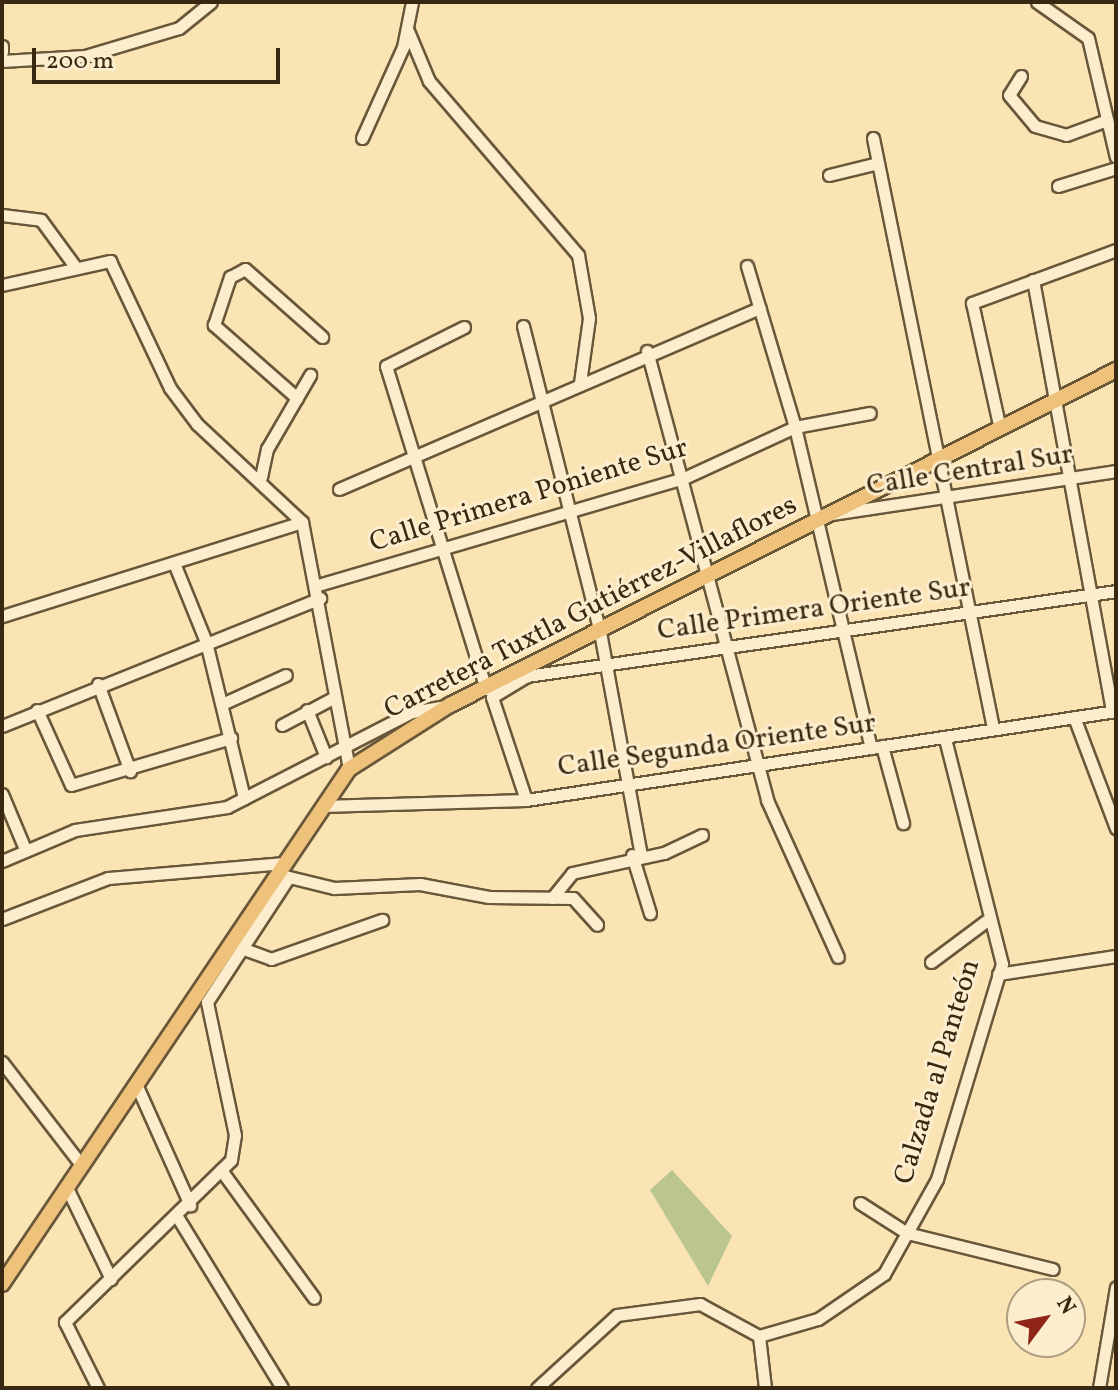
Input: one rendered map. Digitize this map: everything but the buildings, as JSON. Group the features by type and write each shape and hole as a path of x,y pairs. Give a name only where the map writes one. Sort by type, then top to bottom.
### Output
{"main road":[{"name":"Carretera Tuxtla Gutiérrez-Villaflores","path":"2,1284 349,769 450,705 489,693 708,576 1116,370"}],"street":[{"path":"2,61 85,56 179,28 211,2"},
{"path":"362,138 408,31 412,2"},
{"path":"1037,2 1088,38 1110,115 1116,157"},
{"path":"408,31 429,81 578,255 589,318 580,383"},
{"path":"1021,76 1009,95 1035,126 1066,135 1110,115"},
{"path":"873,138 993,728"},
{"path":"829,175 878,163"},
{"path":"1058,186 1116,168"},
{"path":"2,215 41,220 74,265"},
{"path":"1000,429 972,303 1116,250"},
{"path":"2,285 94,260 118,267 170,388 197,424 261,477 302,522 318,585 333,698 349,769"},
{"path":"747,266 795,427 844,631 877,747 903,823"},
{"path":"297,398 214,325 230,277 245,269 322,337"},
{"path":"1033,280 1114,711"},
{"path":"339,489 417,460 647,351 760,308"},
{"path":"523,326 546,398 607,664 629,781 636,856 650,913"},
{"path":"464,327 386,366 442,548 526,800"},
{"path":"647,351 684,478 767,800 838,957"},
{"path":"261,477 267,449 310,375"},
{"name":"Calle Primera Poniente Sur","path":"318,585 684,478 795,427 870,413"},
{"name":"Calle Central Sur","path":"832,514 878,510 946,495 1116,471"},
{"path":"876,491 878,510"},
{"path":"2,616 302,522"},
{"path":"174,563 206,642 244,798"},
{"name":"Calle Primera Oriente Sur","path":"524,674 1116,591"},
{"path":"2,726 98,684 320,598"},
{"path":"222,704 286,675"},
{"path":"98,684 130,771"},
{"path":"282,725 333,698"},
{"path":"2,861 75,830 200,815 244,798 343,751 412,712 450,705"},
{"path":"37,710 71,785 130,771 231,738"},
{"path":"307,710 326,757"},
{"name":"Calle Segunda Oriente Sur","path":"322,806 526,800 758,760 945,738 1114,711"},
{"path":"1074,717 1116,828"},
{"name":"Calzada al Panteón","path":"759,1336 818,1319 875,1283 937,1179 998,974 945,738"},
{"path":"2,794 25,849"},
{"path":"552,898 572,873 702,835"},
{"path":"188,1007 207,1002 244,949 283,871"},
{"path":"2,919 108,878 283,871 334,888 420,884 573,898 597,925"},
{"path":"244,949 271,959 382,920"},
{"path":"931,962 986,921"},
{"path":"998,974 1116,956"},
{"path":"98,1388 64,1325 190,1205 221,1170 235,1135 207,1002"},
{"path":"2,1062 82,1166"},
{"path":"136,1084 190,1205"},
{"path":"221,1170 314,1298"},
{"path":"67,1188 111,1279"},
{"path":"860,1203 907,1233 1053,1269"},
{"path":"178,1218 282,1388"},
{"path":"1099,1388 1110,1361 1116,1287"},
{"path":"537,1388 617,1315 700,1304 759,1336 765,1388"}],"green space":[{"path":"672,1170 732,1236 708,1286 650,1190"}]}
